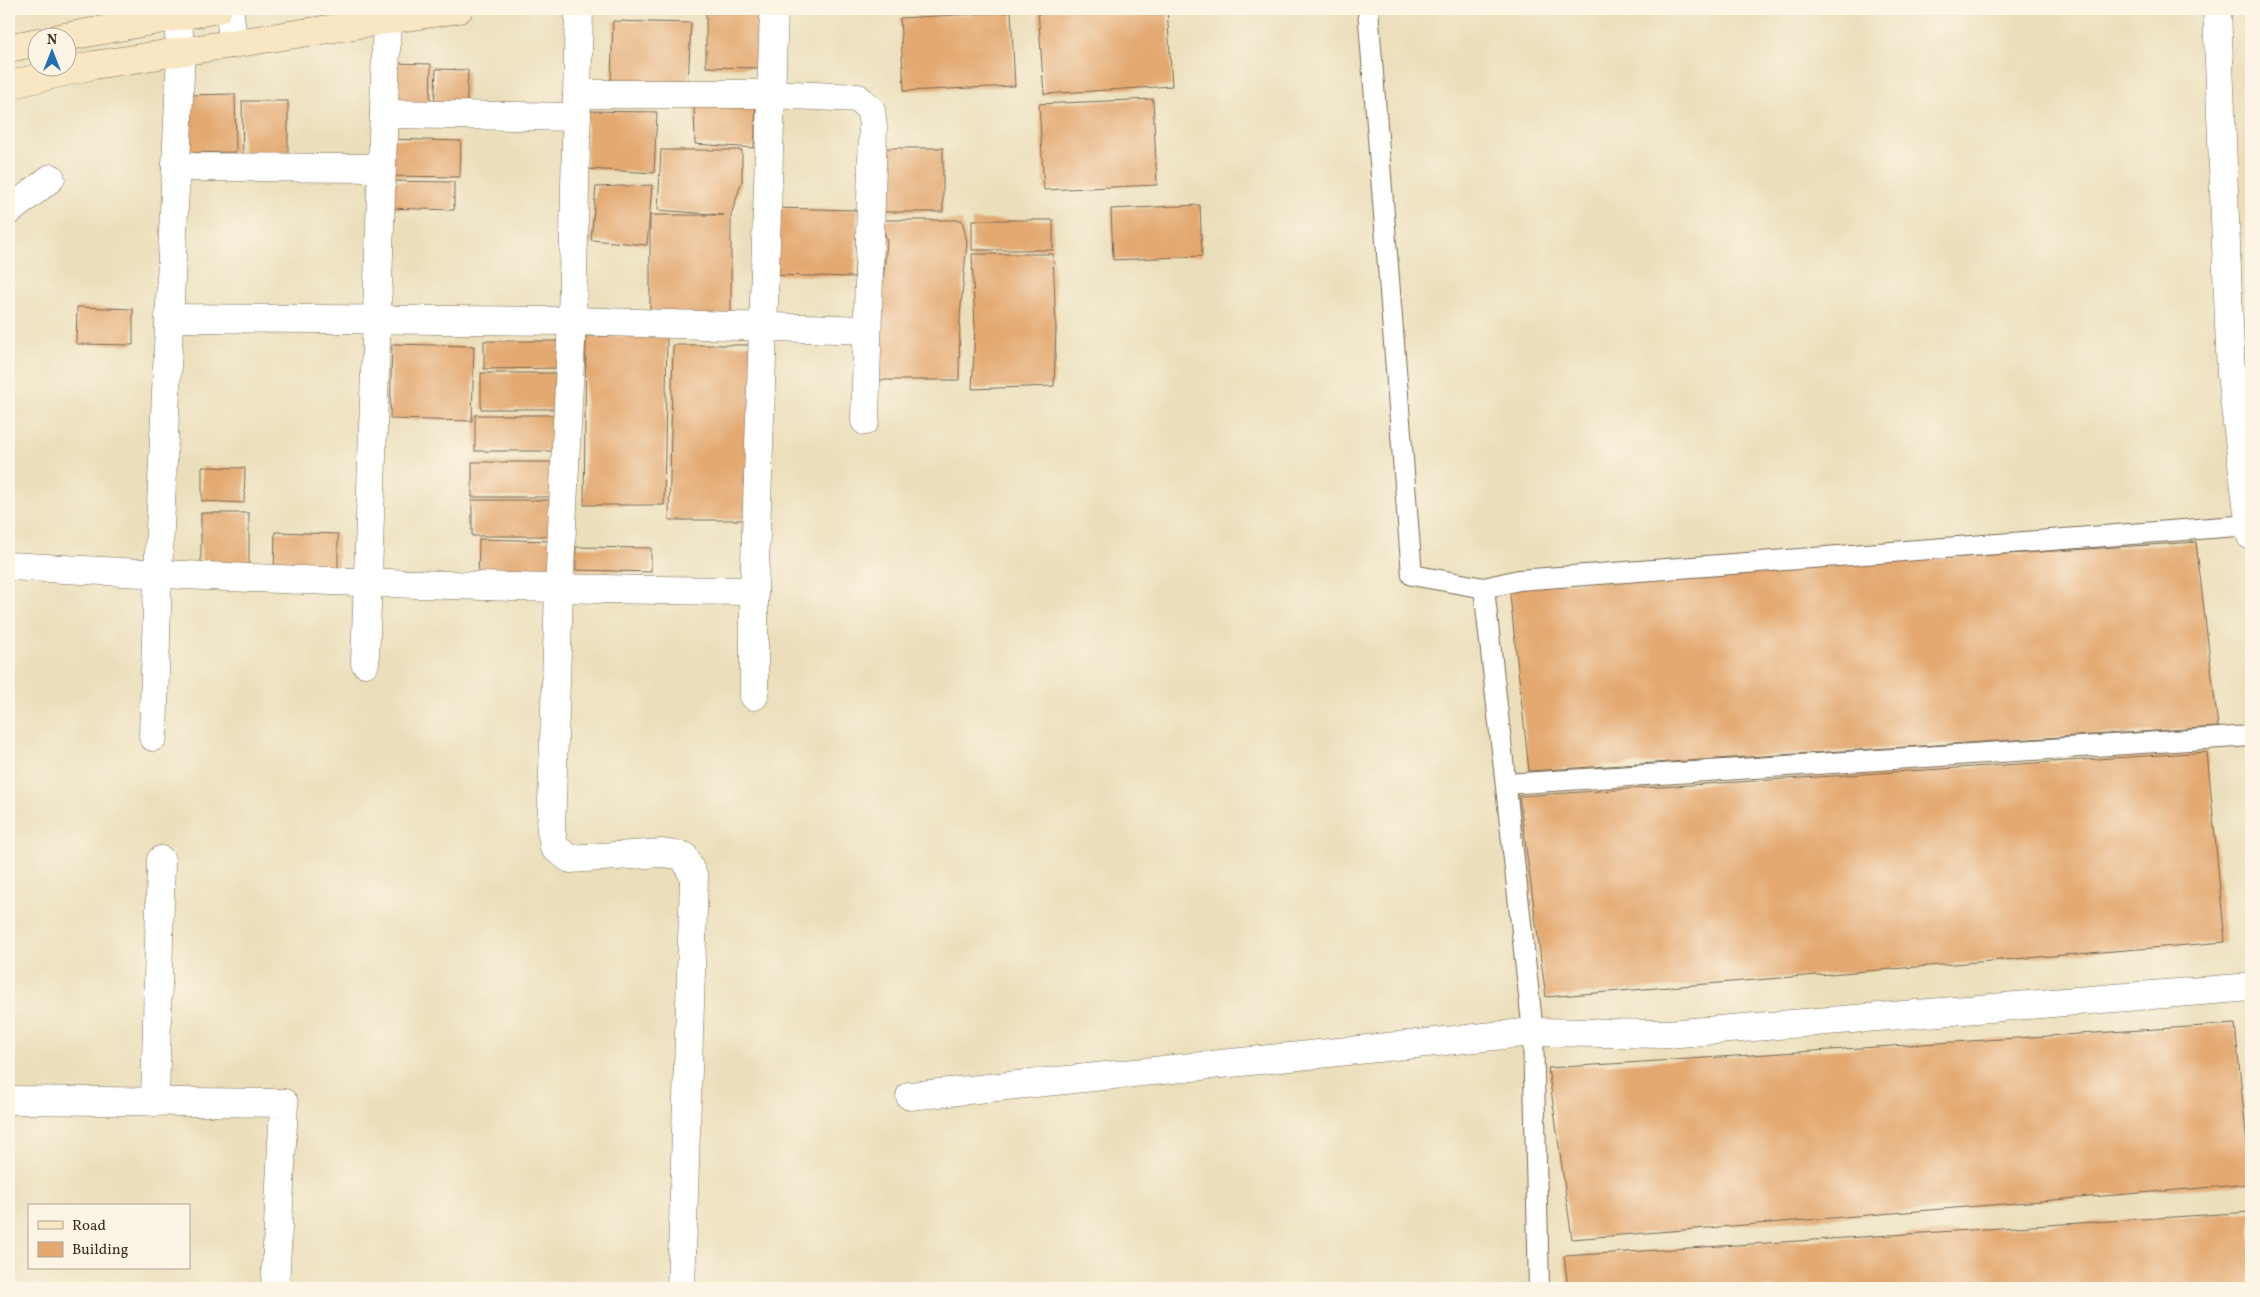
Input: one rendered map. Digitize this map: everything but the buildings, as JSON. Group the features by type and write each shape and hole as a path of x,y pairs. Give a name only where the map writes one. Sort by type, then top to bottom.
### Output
{"main road":[{"path":"78,34 218,9"},
{"path":"9,85 94,65 459,9"},
{"path":"9,48 28,44"}],"street":[{"path":"230,9 234,44"},
{"path":"579,9 572,321 550,830 554,847 570,859 662,853 684,856 694,878 681,1288"},
{"path":"754,696 754,591 774,9"},
{"path":"2217,9 2231,375 2250,530"},
{"path":"154,736 158,574 181,52 177,16"},
{"path":"365,663 387,20"},
{"path":"384,114 577,106 770,94 858,98 871,110 872,127 865,422"},
{"path":"176,167 382,168"},
{"path":"9,211 51,178"},
{"path":"169,318 572,321 867,330"},
{"path":"9,566 559,590 754,591"},
{"path":"155,1102 161,860"},
{"path":"910,1096 1533,1032 1667,1034 2251,986"},
{"path":"9,1100 284,1103 275,1288"}],"lane":[{"path":"1368,9 1412,576 1484,588 1519,580 2250,530"},
{"path":"1484,588 1533,1032 1538,1288"},
{"path":"1506,784 2251,736"}]}
